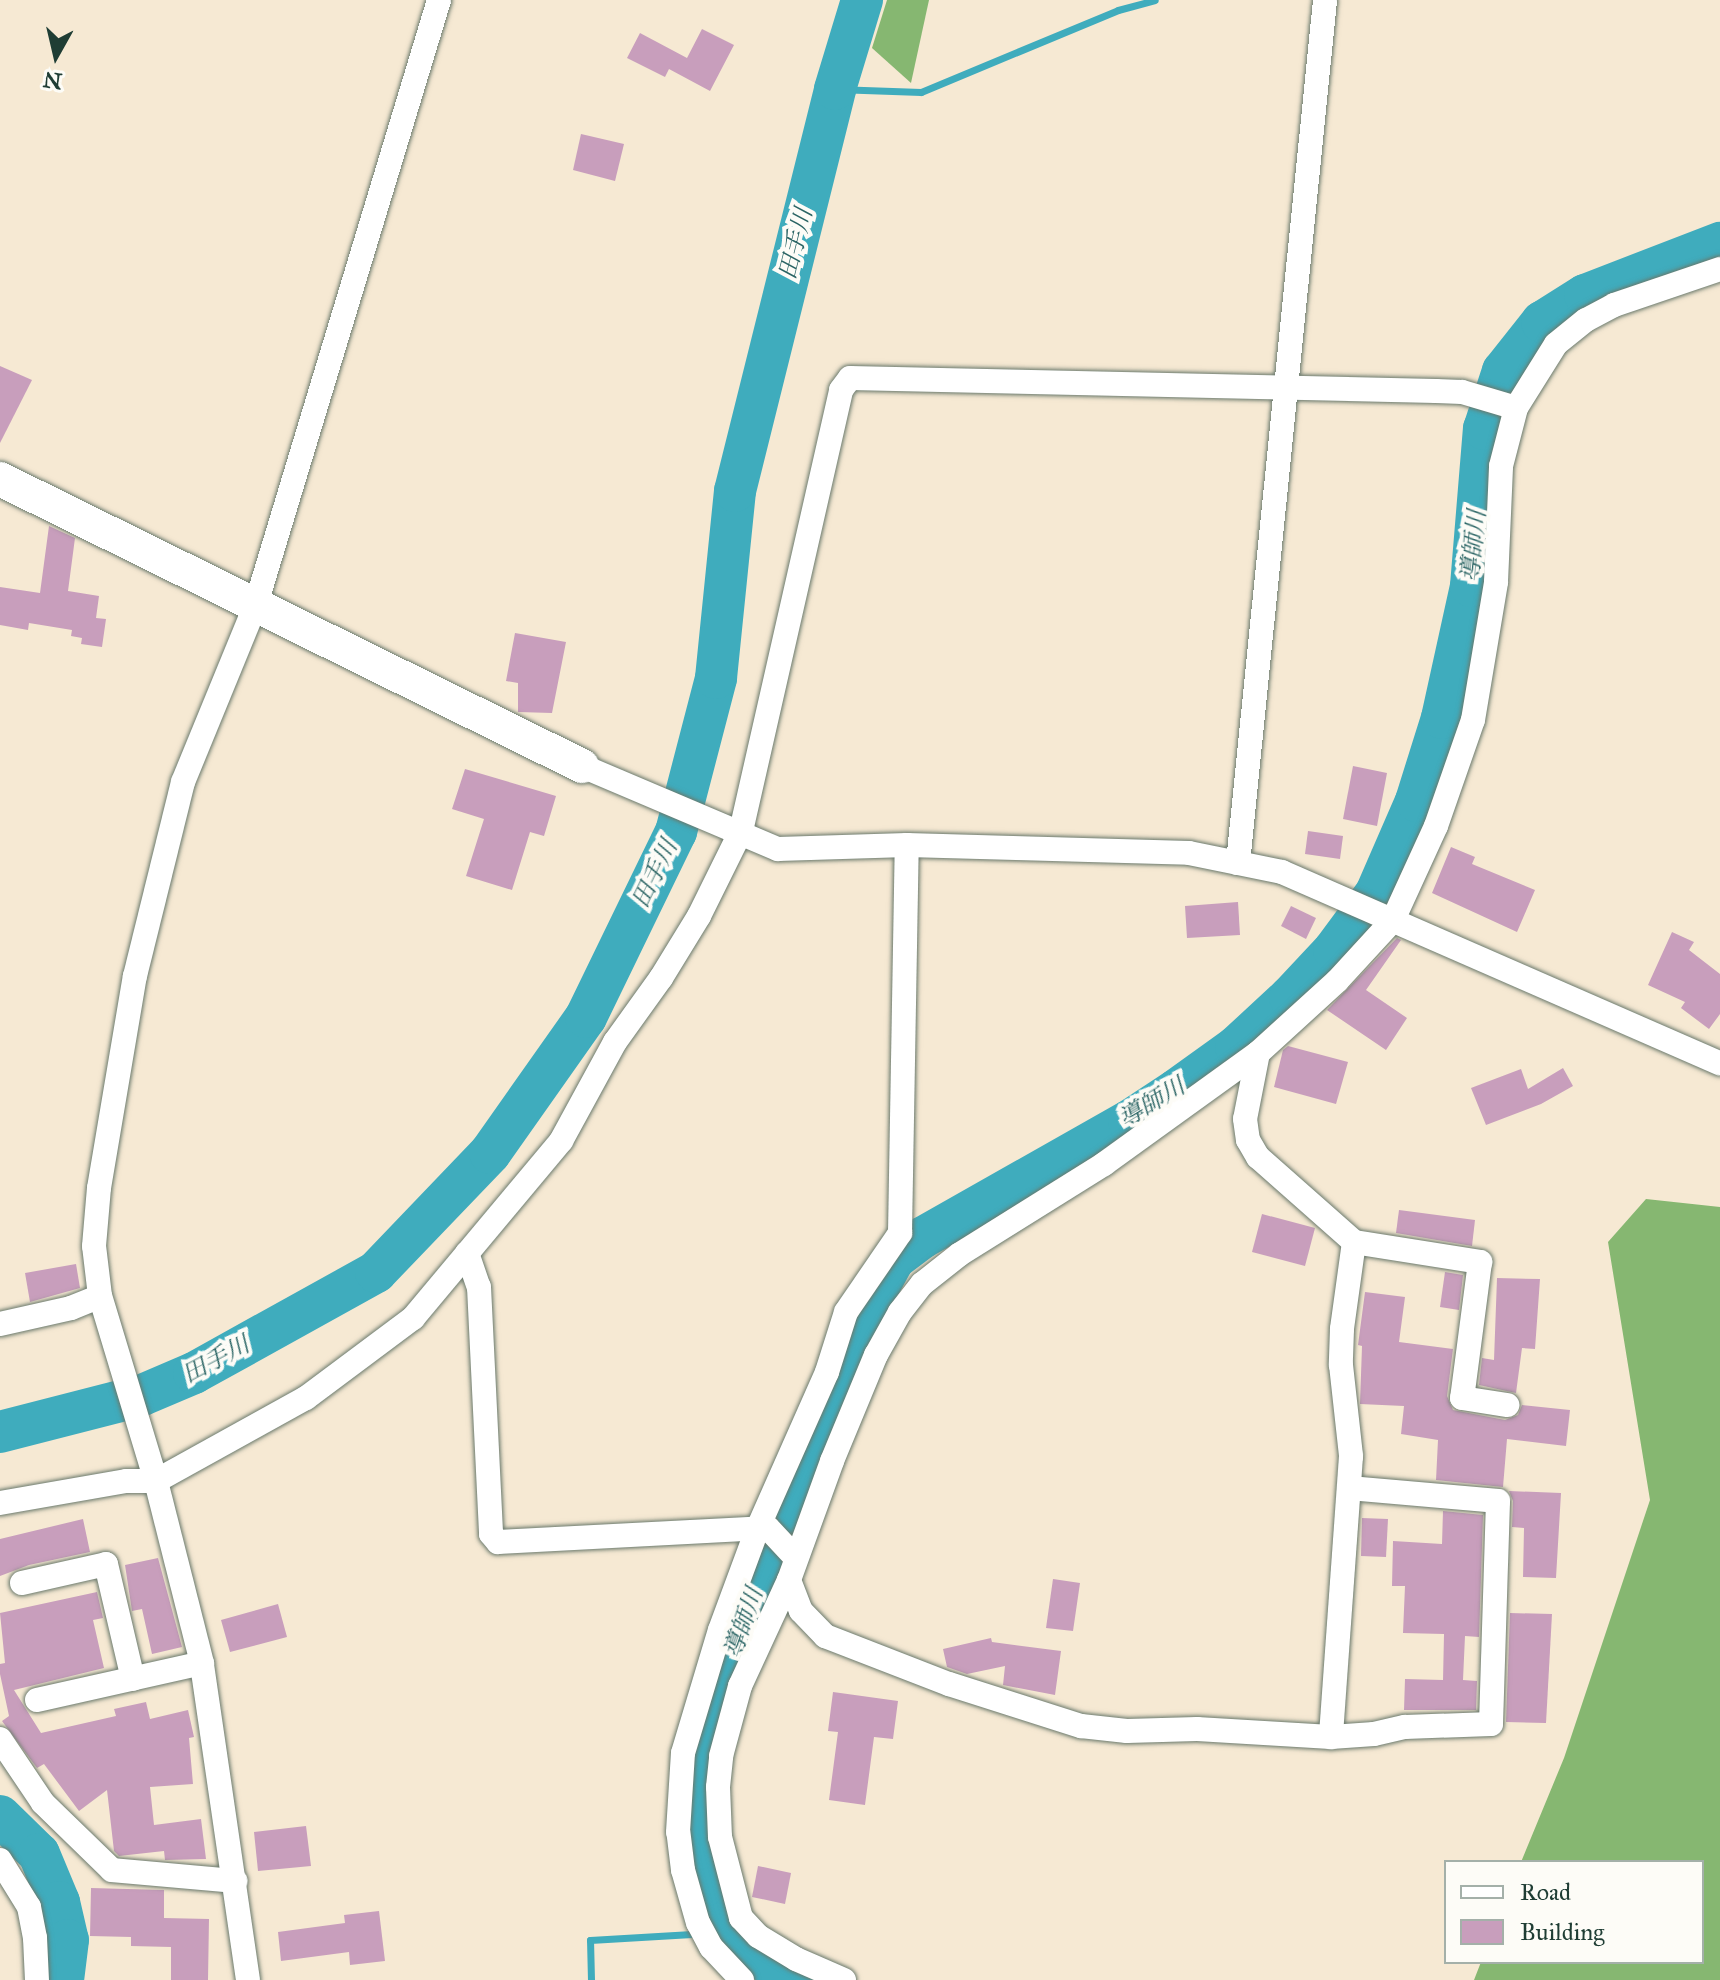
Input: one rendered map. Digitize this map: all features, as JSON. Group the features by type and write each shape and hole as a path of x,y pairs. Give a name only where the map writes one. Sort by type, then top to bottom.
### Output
{"street":[{"path":"248,1980 202,1663 154,1473 103,1302 94,1246 99,1188 135,976 183,782 256,604 439,0"},
{"path":"1238,863 1325,0"},
{"path":"844,1980 796,1959 758,1936 741,1918 720,1837 721,1756 740,1686 793,1569 876,1355 900,1312 922,1284 960,1254 1104,1164 1258,1053 1337,981 1393,920 1436,826 1473,720 1496,582 1501,466 1516,408 1556,344 1586,320 1614,305 1720,269"},
{"path":"0,1503 126,1481 154,1473 306,1398 413,1318 561,1141 615,1042 661,978 699,916 741,831 841,390 850,378 1462,392 1516,408"},
{"path":"0,479 582,766 778,849 907,845 1189,853 1282,872 1716,1055"},
{"path":"742,1980 711,1947 698,1923 683,1870 678,1832 683,1753 715,1644 827,1372 846,1312 900,1233 907,845"},
{"path":"1258,1053 1245,1119 1248,1140 1258,1157 1354,1242 1480,1262 1462,1398 1507,1405"},
{"path":"1331,1737 1350,1488 1342,1329 1354,1242"},
{"path":"467,1253 479,1287 491,1534 498,1542 762,1529"},
{"path":"0,1324 103,1302"},
{"path":"762,1529 793,1569 801,1611 825,1636 949,1684 1069,1723 1127,1731 1197,1729 1331,1737 1374,1734 1405,1727 1491,1724 1498,1501 1350,1488"},
{"path":"22,1583 106,1564 133,1679"},
{"path":"37,1700 202,1663"},
{"path":"0,1739 43,1803 112,1870 236,1881"},
{"path":"0,1860 29,1907 35,1938 37,1980"}],"green space":[{"path":"887,0 929,0 911,83 872,48"},
{"path":"1646,1199 1720,1207 1720,1980 1474,1980 1480,1964 1704,1964 1704,1860 1522,1860 1564,1758 1650,1500 1608,1242"}],"building":[{"path":"702,29 734,45 710,91 669,69 665,77 627,58 640,33 687,58"},
{"path":"581,134 624,144 615,181 573,170"},
{"path":"0,366 32,380 0,443"},
{"path":"49,526 75,538 68,591 99,596 96,618 106,619 102,647 81,644 82,638 71,636 72,630 29,623 28,630 0,625 0,587 40,593"},
{"path":"515,633 566,642 552,713 518,712 518,683 506,681"},
{"path":"1353,766 1387,773 1377,826 1343,819"},
{"path":"465,769 556,796 544,836 530,832 512,890 466,876 484,819 452,809"},
{"path":"1308,831 1343,836 1340,859 1305,854"},
{"path":"1451,847 1475,857 1472,864 1535,890 1517,932 1432,893"},
{"path":"1238,902 1240,935 1187,938 1185,906"},
{"path":"1291,906 1316,918 1306,939 1281,926"},
{"path":"1672,932 1694,942 1689,950 1720,974 1720,1014 1709,1029 1681,1008 1685,1002 1648,985"},
{"path":"1397,938 1401,940 1366,990 1407,1018 1386,1050 1327,1010"},
{"path":"1288,1046 1348,1062 1336,1104 1274,1087 1283,1050"},
{"path":"1563,1068 1573,1086 1541,1104 1486,1125 1471,1088 1521,1069 1528,1089"},
{"path":"1399,1210 1475,1220 1472,1246 1396,1233"},
{"path":"1262,1214 1315,1228 1305,1266 1252,1252"},
{"path":"76,1264 80,1288 30,1302 25,1273"},
{"path":"1445,1272 1463,1275 1459,1310 1440,1307"},
{"path":"1497,1278 1540,1279 1535,1349 1522,1348 1516,1393 1479,1385 1482,1358 1494,1360"},
{"path":"1365,1292 1405,1297 1399,1342 1453,1349 1447,1396 1453,1410 1505,1420 1518,1415 1522,1405 1570,1410 1566,1446 1507,1439 1503,1487 1436,1480 1438,1440 1401,1434 1404,1406 1360,1404 1362,1346 1358,1345"},
{"path":"1509,1491 1561,1493 1556,1578 1523,1577 1524,1528 1512,1527 1513,1501"},
{"path":"1443,1511 1483,1515 1479,1637 1465,1636 1463,1680 1477,1681 1476,1710 1404,1710 1405,1679 1443,1680 1444,1634 1403,1633 1405,1586 1392,1586 1393,1541 1442,1544"},
{"path":"1362,1518 1388,1519 1386,1557 1361,1556"},
{"path":"83,1519 90,1552 29,1565 0,1576 0,1539"},
{"path":"158,1558 182,1647 152,1654 142,1609 132,1611 125,1565"},
{"path":"1053,1579 1080,1583 1073,1631 1046,1628"},
{"path":"97,1592 103,1618 93,1620 104,1668 14,1690 41,1733 116,1716 114,1709 146,1702 150,1719 188,1710 194,1737 189,1738 193,1784 150,1787 154,1825 201,1819 206,1859 165,1860 164,1851 119,1856 114,1851 107,1790 79,1811 44,1764 37,1768 2,1721 9,1716 0,1674 0,1664 5,1663 0,1613"},
{"path":"278,1604 287,1637 230,1652 221,1620"},
{"path":"1510,1613 1552,1614 1546,1723 1506,1722"},
{"path":"991,1638 992,1642 1061,1651 1055,1695 1003,1685 1005,1666 967,1674 947,1667 943,1649"},
{"path":"833,1692 898,1701 893,1739 874,1737 865,1805 829,1800 838,1732 828,1731"},
{"path":"306,1826 311,1866 258,1871 254,1832"},
{"path":"758,1866 791,1873 785,1904 752,1897"},
{"path":"91,1888 164,1890 164,1918 209,1919 208,1980 171,1980 171,1947 131,1946 131,1937 90,1936"},
{"path":"379,1911 385,1961 350,1965 349,1952 281,1961 278,1932 345,1923 344,1915"}],"waterway":[{"name":"田手川","path":"0,1432 140,1396 194,1373 376,1272 490,1153 586,1017 676,832 716,678 735,491 835,89 862,0"},
{"path":"835,89 921,92 1118,10 1155,0"},
{"name":"導師川","path":"801,1980 773,1967 726,1932 704,1886 694,1850 696,1766 712,1708 749,1618 767,1556 861,1319 894,1259 922,1238 1129,1121 1176,1090 1236,1047 1290,997 1334,950 1376,893 1416,801 1442,718 1471,586 1484,429 1503,371 1542,322 1585,295 1720,243"},
{"path":"0,1816 39,1854 59,1902 68,1940 63,1980"},
{"path":"591,1980 590,1940 726,1932"}]}
